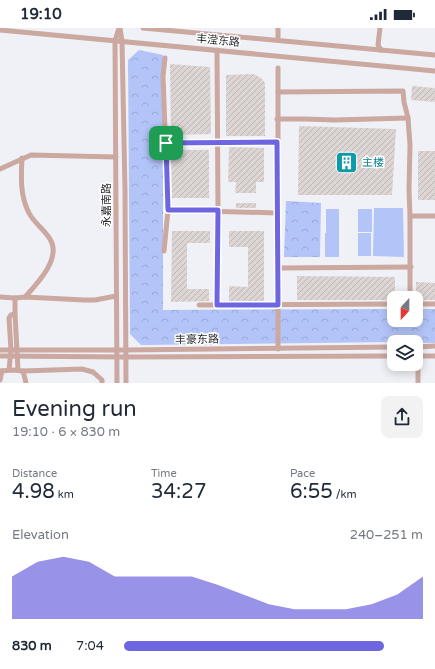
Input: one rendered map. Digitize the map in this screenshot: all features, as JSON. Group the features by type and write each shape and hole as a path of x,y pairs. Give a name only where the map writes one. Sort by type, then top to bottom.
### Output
{"street":[{"name":"永嘉南路","path":"118,383 116,296 115,41 119,28"},
{"name":"永嘉南路","path":"119,28 122,41 125,190 126,383"},
{"name":"丰滢东路","path":"143,28 435,55"},
{"path":"278,28 278,40"},
{"path":"380,28 378,45 381,50"},
{"name":"丰滢东路","path":"0,30 435,71"},
{"path":"217,50 217,305"},
{"path":"164,251 168,210 163,76 165,58"},
{"path":"278,68 278,349"},
{"path":"278,92 403,91 408,118 410,145 410,291"},
{"path":"278,119 335,120 408,118"},
{"path":"166,143 277,142"},
{"path":"0,169 31,155 116,157"},
{"path":"22,158 21,185 28,212 51,241 53,253 52,260 39,282 25,297"},
{"path":"168,210 218,210 278,213"},
{"path":"410,216 435,216"},
{"path":"279,268 411,267"},
{"path":"0,297 90,300 116,296"},
{"path":"10,370 13,352 15,298"},
{"path":"199,305 387,304"},
{"path":"423,304 435,304"},
{"path":"423,347 435,346"},
{"name":"丰豪东路","path":"0,350 13,352 387,347"},
{"name":"丰豪东路","path":"0,356 13,352"},
{"name":"丰豪东路","path":"13,352 18,356 387,356"},
{"path":"18,356 20,370 26,383"},
{"path":"423,356 435,356"},
{"path":"0,380 1,371 82,369 93,372 102,380 102,383"},
{"path":"418,371 418,383"}],"green space":[{"path":"139,50 163,55 163,310 387,309 387,327 423,327 423,309 435,309 435,343 423,343 423,335 387,335 387,342 141,345 130,334 128,60"},
{"path":"286,201 321,203 320,257 284,257"},
{"path":"374,208 403,208 404,257 373,256"},
{"path":"326,209 339,209 339,233 326,233"},
{"path":"358,209 372,209 372,232 358,232"},
{"path":"325,233 339,233 339,257 325,257"},
{"path":"358,233 371,233 371,256 358,256"}],"building":[{"path":"170,64 210,67 211,134 171,135"},
{"path":"254,74 265,83 265,136 226,136 226,75"},
{"path":"412,86 435,88 435,102 411,100"},
{"name":"主楼","path":"299,126 396,129 392,195 298,195"},
{"path":"229,147 264,148 264,182 256,182 256,193 235,193 236,182 228,182"},
{"path":"171,150 209,150 209,198 172,198"},
{"path":"418,151 435,151 435,200 418,200"},
{"path":"236,203 256,203 256,208 236,208"},
{"path":"172,231 210,231 210,243 187,243 187,289 209,289 209,301 171,302"},
{"path":"229,231 264,231 264,301 229,301 229,286 248,287 248,247 229,247"},
{"path":"297,276 395,277 395,291 387,291 387,300 297,300"},
{"path":"416,282 435,283 435,300 423,300 423,291 416,291"}],"place":[{"name":"主楼","path":"346,162"}],"route":[{"path":"277,142 279,268 278,305 217,305 218,210 168,210 166,143 277,142"}]}
